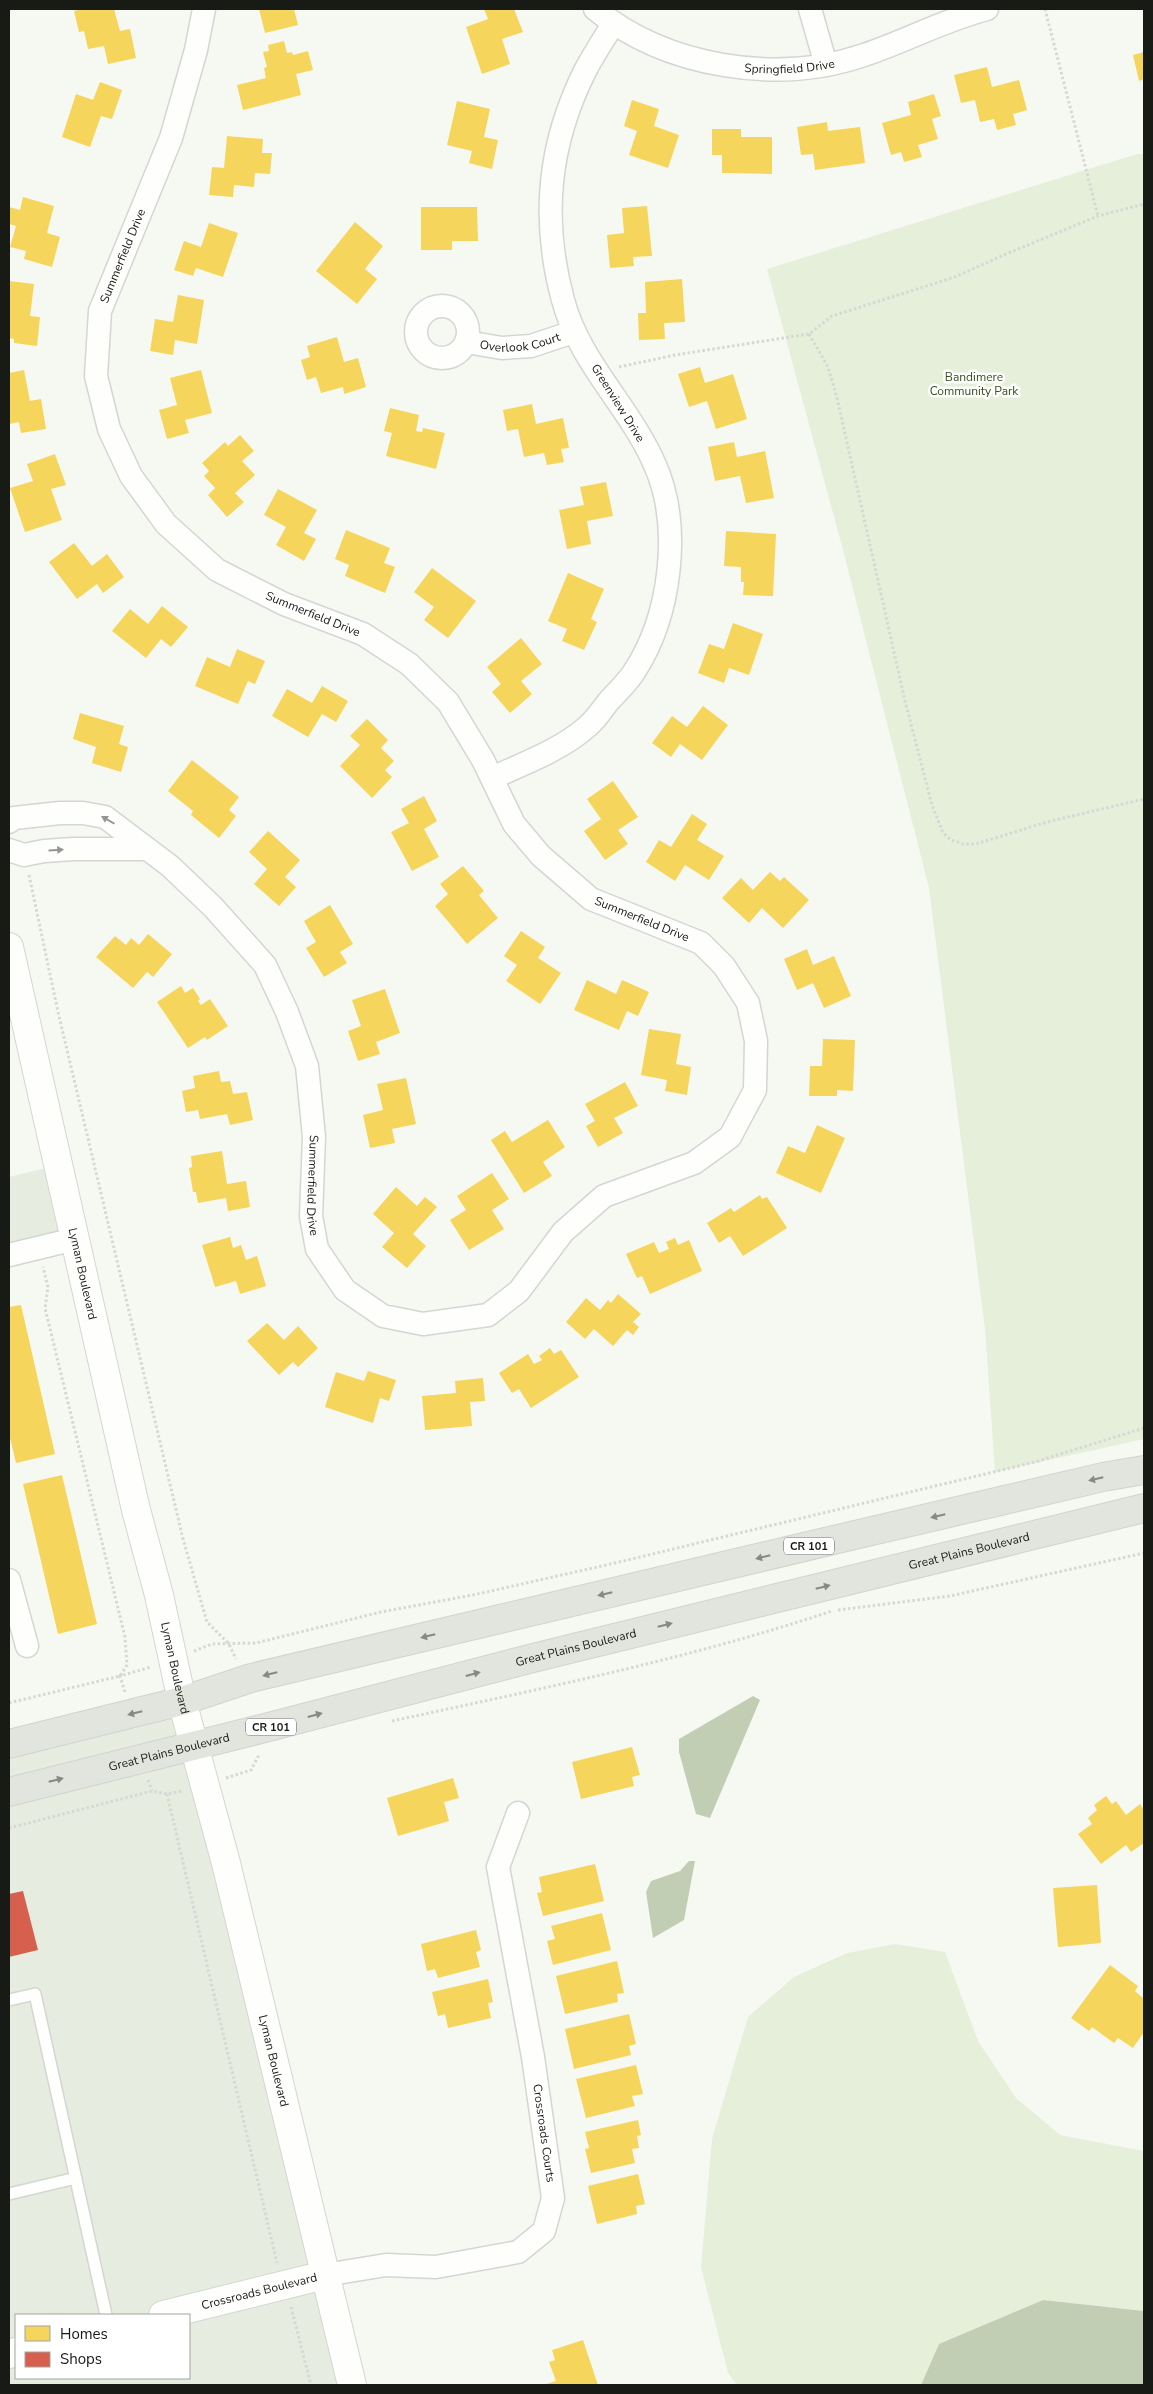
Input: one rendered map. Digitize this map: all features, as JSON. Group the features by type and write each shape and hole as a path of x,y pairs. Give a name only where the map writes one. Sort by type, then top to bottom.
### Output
{"main road":[{"name":"CR 101","path":"9,1744 182,1701 245,1680 1093,1479 1144,1470"},
{"name":"Great Plains Boulevard","path":"9,1792 533,1658 1144,1508"}],"street":[{"name":"Summerfield Drive","path":"9,822 14,818 60,813 83,813 105,817 170,866 213,907 266,965 288,1012 307,1066 314,1137 311,1216 317,1249 345,1290 382,1316 423,1324 488,1315 519,1291 563,1232 604,1196 694,1163 730,1137 755,1090 756,1041 748,1002 718,960 701,943 591,898 536,850 514,824 492,778 448,702 409,664 363,634 284,604 217,570 166,524 131,476 109,429 96,376 100,310 171,138 196,50 204,9"},
{"name":"Springfield Drive","path":"595,9 614,24 669,52 728,66 780,69 826,65 863,56 959,16 987,9"},
{"path":"810,9 826,65"},
{"name":"Greenview Drive","path":"492,778 548,753 589,725 634,672 655,630 670,566 669,516 656,466 632,420 573,332 563,300 554,256 549,209 554,159 568,108 587,68 614,24"},
{"name":"Overlook Court","path":"466,342 502,348 531,346 573,332"},
{"path":"16,853 73,849 147,849"},
{"name":"Lyman Boulevard","path":"9,947 136,1510 159,1595 182,1701 226,1862 352,2385"},
{"path":"9,1255 74,1239"},
{"path":"9,1580 27,1646"},
{"name":"Crossroads Courts","path":"326,2275 386,2264 436,2267 518,2252 544,2231 553,2198 533,2057 498,1867 518,1813"},
{"name":"Crossroads Boulevard","path":"167,2314 326,2275"}],"lane":[{"path":"9,2000 35,1994 106,2314"},
{"path":"9,2194 76,2178"}],"path":[{"path":"1046,9 1098,216"},
{"path":"599,372 675,354 809,334 832,316 955,277 1098,216 1144,204"},
{"path":"809,334 828,367 837,398 904,701 932,805 943,833 951,840 962,844 976,844 1047,822 1144,799"},
{"path":"16,853 33,889 58,1012 183,1539 207,1622 229,1644 245,1680"},
{"path":"9,1703 120,1676 127,1665 128,1652 119,1610 80,1461 45,1308 48,1287 38,1248"},
{"path":"388,1722 577,1682 683,1656 759,1636 835,1610 950,1596 1144,1553"},
{"path":"9,1828 152,1791 167,1794 274,2253 310,2385"}],"shaded area":[{"path":"58,1165 352,2385 9,2385 9,1744 182,1701 75,1239 9,1255 9,1177"},
{"path":"753,1696 760,1700 710,1818 696,1814 679,1752 679,1739"},
{"path":"689,1861 695,1861 684,1920 653,1938 646,1892 651,1881 680,1871"},
{"path":"1043,2300 1144,2311 1144,2385 921,2385 939,2344"}],"green space":[{"name":"Bandimere Community Park","path":"1137,154 1144,154 1144,1439 995,1472 985,1329 929,888 843,550 767,269"},
{"path":"895,1944 945,1952 978,2041 1016,2098 1060,2135 1144,2151 1144,2311 1043,2300 939,2344 921,2385 737,2385 728,2373 701,2267 712,2139 748,2017 794,1977 847,1953"}],"building: Homes":[{"path":"82,9 114,9 120,31 130,29 136,58 108,64 104,46 88,49 84,31 79,32 74,11"},
{"path":"259,9 294,9 298,25 265,33"},
{"path":"484,9 514,9 523,32 502,39 510,64 482,74 466,27 488,19"},
{"path":"284,41 287,53 292,52 293,55 308,51 313,70 296,74 301,95 243,110 237,85 266,78 264,68 267,67 263,52 269,51 268,45"},
{"path":"1144,52 1144,79 1139,81 1133,55"},
{"path":"987,67 992,87 1019,80 1027,110 1013,114 1016,125 997,130 994,119 980,122 975,100 961,103 954,75"},
{"path":"100,82 122,90 112,119 101,116 90,147 62,137 76,94 93,100"},
{"path":"934,94 941,116 932,119 938,139 918,145 922,157 904,162 901,152 891,155 882,123 911,115 908,102"},
{"path":"632,100 659,109 654,126 679,135 668,168 629,155 637,131 624,126"},
{"path":"457,101 490,109 484,137 498,140 492,169 469,163 472,151 447,145"},
{"path":"827,122 828,131 860,127 865,163 815,170 813,154 801,155 797,127"},
{"path":"712,129 741,129 741,137 772,137 772,174 722,173 722,155 712,155"},
{"path":"227,136 263,139 262,153 272,153 270,174 255,173 254,187 234,185 233,197 209,195 212,167 224,168"},
{"path":"23,197 54,206 47,233 60,237 52,267 24,259 26,251 10,247 16,226 9,224 9,207 20,210"},
{"path":"647,206 652,256 633,257 634,266 610,268 607,235 624,233 622,208"},
{"path":"421,207 477,207 478,241 452,241 452,250 421,250"},
{"path":"355,222 383,246 365,269 377,279 357,304 316,271"},
{"path":"209,223 238,233 223,277 196,268 193,276 174,270 184,241 201,247"},
{"path":"682,279 685,322 664,323 665,339 639,340 638,313 646,313 645,282"},
{"path":"9,281 34,284 30,316 40,317 37,346 14,343 14,339 9,338"},
{"path":"178,295 204,300 197,344 175,340 173,355 150,351 155,319 173,322"},
{"path":"337,337 344,362 358,358 366,387 344,394 343,387 321,393 316,377 307,380 301,360 310,357 307,346"},
{"path":"700,367 705,383 733,374 747,419 716,429 707,401 689,407 678,374"},
{"path":"24,370 30,401 41,399 46,429 21,433 19,422 9,424 9,373"},
{"path":"201,370 212,413 185,420 189,433 167,439 159,410 177,405 170,378"},
{"path":"532,404 536,424 563,418 569,448 561,449 564,462 547,465 544,453 524,457 518,429 507,431 503,410"},
{"path":"390,408 419,415 416,431 422,432 423,428 445,433 436,469 386,456 392,433 384,431"},
{"path":"240,435 254,451 242,461 255,475 235,493 244,502 227,517 208,495 215,488 204,476 209,471 202,463 225,442 228,446"},
{"path":"734,442 737,457 765,451 774,498 746,503 740,476 715,481 708,447"},
{"path":"55,454 66,485 51,489 62,520 25,532 10,488 33,481 27,464"},
{"path":"606,482 613,516 587,521 591,544 567,549 559,510 584,505 580,487"},
{"path":"278,489 317,510 304,533 316,539 304,561 276,545 286,527 264,515"},
{"path":"346,530 390,548 384,563 395,567 385,593 345,576 349,565 335,559"},
{"path":"726,531 776,534 773,596 743,595 744,582 741,582 741,567 724,566"},
{"path":"74,543 92,566 107,554 124,577 103,593 97,584 77,599 49,562"},
{"path":"432,568 476,601 448,638 424,620 434,607 414,592"},
{"path":"568,573 604,589 591,619 597,622 584,650 562,641 567,629 548,621"},
{"path":"162,606 188,627 171,647 161,639 146,658 112,631 130,609 148,624"},
{"path":"733,623 763,634 749,675 729,668 724,683 698,673 709,644 724,649"},
{"path":"521,638 542,664 521,681 532,694 510,713 492,692 501,684 487,667"},
{"path":"237,649 265,661 255,684 248,681 238,704 195,686 207,657 230,667"},
{"path":"322,686 348,701 336,722 322,714 308,737 272,716 287,689 312,703"},
{"path":"703,706 728,725 702,760 680,744 671,757 652,743 672,716 687,727"},
{"path":"80,713 124,726 119,744 128,747 121,772 92,763 96,747 73,739"},
{"path":"367,719 388,740 381,748 394,761 385,770 392,777 372,798 340,766 360,745 350,736"},
{"path":"192,760 239,797 229,810 236,816 219,838 191,815 193,811 168,791"},
{"path":"613,781 638,817 618,830 628,844 605,860 584,831 601,819 587,799"},
{"path":"424,796 437,821 424,829 439,857 412,871 391,832 409,823 401,809"},
{"path":"692,814 707,824 697,840 724,856 709,880 685,865 675,881 646,862 659,840 671,847"},
{"path":"268,831 300,860 285,877 296,887 279,906 254,884 267,869 249,852"},
{"path":"463,866 484,891 479,895 498,918 467,944 435,906 448,894 440,884"},
{"path":"770,872 780,881 784,877 809,900 783,928 762,908 749,923 722,898 741,878 753,890"},
{"path":"330,905 353,944 340,952 347,963 324,977 306,948 316,942 304,921"},
{"path":"521,931 545,947 538,958 561,973 540,1004 506,981 517,965 504,956"},
{"path":"148,934 172,954 153,977 147,972 133,988 96,957 115,936 126,945 131,938 139,945"},
{"path":"807,949 813,965 834,956 851,996 824,1008 813,983 797,990 784,959"},
{"path":"587,980 616,994 622,980 649,992 638,1016 627,1011 619,1030 574,1010"},
{"path":"181,986 185,993 193,988 200,999 198,1001 201,1005 210,999 228,1026 207,1040 205,1037 188,1048 157,1002"},
{"path":"385,989 400,1033 376,1042 380,1054 358,1061 348,1031 361,1026 352,1000"},
{"path":"649,1029 681,1034 676,1064 691,1067 687,1095 665,1091 667,1080 641,1075"},
{"path":"823,1039 855,1040 853,1091 837,1090 837,1096 809,1096 810,1066 822,1066"},
{"path":"219,1071 221,1082 230,1081 233,1094 247,1092 253,1120 230,1125 227,1114 200,1119 198,1110 186,1112 182,1091 195,1088 193,1076"},
{"path":"406,1078 416,1124 392,1129 395,1143 370,1148 363,1115 383,1110 377,1084"},
{"path":"625,1082 638,1106 614,1118 623,1133 598,1147 586,1126 595,1121 585,1104"},
{"path":"548,1120 565,1147 543,1162 552,1176 524,1193 491,1140 505,1131 512,1142"},
{"path":"817,1125 845,1138 821,1193 776,1173 788,1146 805,1153"},
{"path":"222,1151 227,1184 246,1181 250,1207 228,1211 226,1198 198,1203 196,1192 193,1192 189,1168 192,1167 191,1156"},
{"path":"492,1173 509,1199 492,1210 504,1229 469,1250 450,1220 466,1210 457,1196"},
{"path":"396,1187 417,1206 425,1197 437,1207 413,1234 426,1246 407,1268 382,1247 394,1233 373,1214"},
{"path":"760,1195 762,1199 767,1197 787,1228 743,1256 730,1236 719,1243 707,1223 731,1208 734,1212"},
{"path":"230,1237 233,1248 241,1245 246,1260 257,1256 266,1286 240,1294 236,1281 215,1287 202,1245"},
{"path":"675,1238 678,1245 689,1240 702,1271 650,1294 642,1276 637,1278 626,1254 654,1242 659,1253 669,1249 666,1242"},
{"path":"618,1294 641,1314 633,1322 639,1327 633,1335 627,1330 613,1346 594,1329 585,1339 566,1322 586,1298 600,1310 608,1300 611,1303"},
{"path":"21,1305 55,1454 16,1463 9,1434 9,1307"},
{"path":"267,1323 284,1340 298,1326 318,1348 298,1367 293,1362 279,1375 247,1341"},
{"path":"550,1348 554,1354 561,1350 579,1377 531,1408 519,1389 512,1393 499,1373 528,1354 534,1364 542,1360 539,1356"},
{"path":"368,1371 396,1380 389,1401 380,1398 373,1423 325,1407 336,1372 364,1381"},
{"path":"483,1378 485,1401 470,1402 472,1426 425,1430 422,1396 456,1393 455,1381"},
{"path":"62,1475 97,1624 58,1634 23,1484"},
{"path":"632,1747 640,1775 632,1777 634,1786 581,1799 572,1762"},
{"path":"453,1778 459,1798 444,1802 449,1821 398,1836 387,1798"},
{"path":"1106,1796 1112,1804 1116,1801 1126,1815 1140,1804 1144,1810 1144,1843 1131,1852 1126,1845 1101,1864 1078,1834 1092,1824 1088,1818 1097,1810 1094,1805"},
{"path":"595,1864 604,1901 543,1916 537,1893 542,1892 539,1877"},
{"path":"1097,1885 1101,1943 1058,1947 1053,1888"},
{"path":"602,1913 611,1950 553,1965 547,1941 555,1939 551,1926"},
{"path":"476,1930 481,1950 476,1952 480,1967 438,1978 435,1969 427,1971 421,1944"},
{"path":"617,1961 624,1993 617,1994 618,2002 565,2014 556,1976"},
{"path":"1110,1965 1138,1986 1135,1991 1144,1999 1144,2032 1133,2048 1118,2038 1114,2043 1092,2027 1089,2031 1071,2018"},
{"path":"488,1979 493,2002 488,2003 491,2018 448,2028 445,2014 438,2016 432,1992"},
{"path":"629,2014 636,2044 629,2046 631,2055 574,2069 565,2029"},
{"path":"636,2065 643,2094 632,2096 635,2106 586,2118 576,2079"},
{"path":"638,2120 641,2135 637,2136 639,2148 632,2149 635,2163 591,2173 585,2149 589,2148 585,2132"},
{"path":"638,2174 645,2204 636,2206 637,2214 597,2224 588,2186"},
{"path":"583,2340 598,2385 543,2385 556,2381 549,2362 555,2360 552,2350"}],"building: Shops":[{"path":"23,1891 38,1950 9,1957 9,1894"}]}
